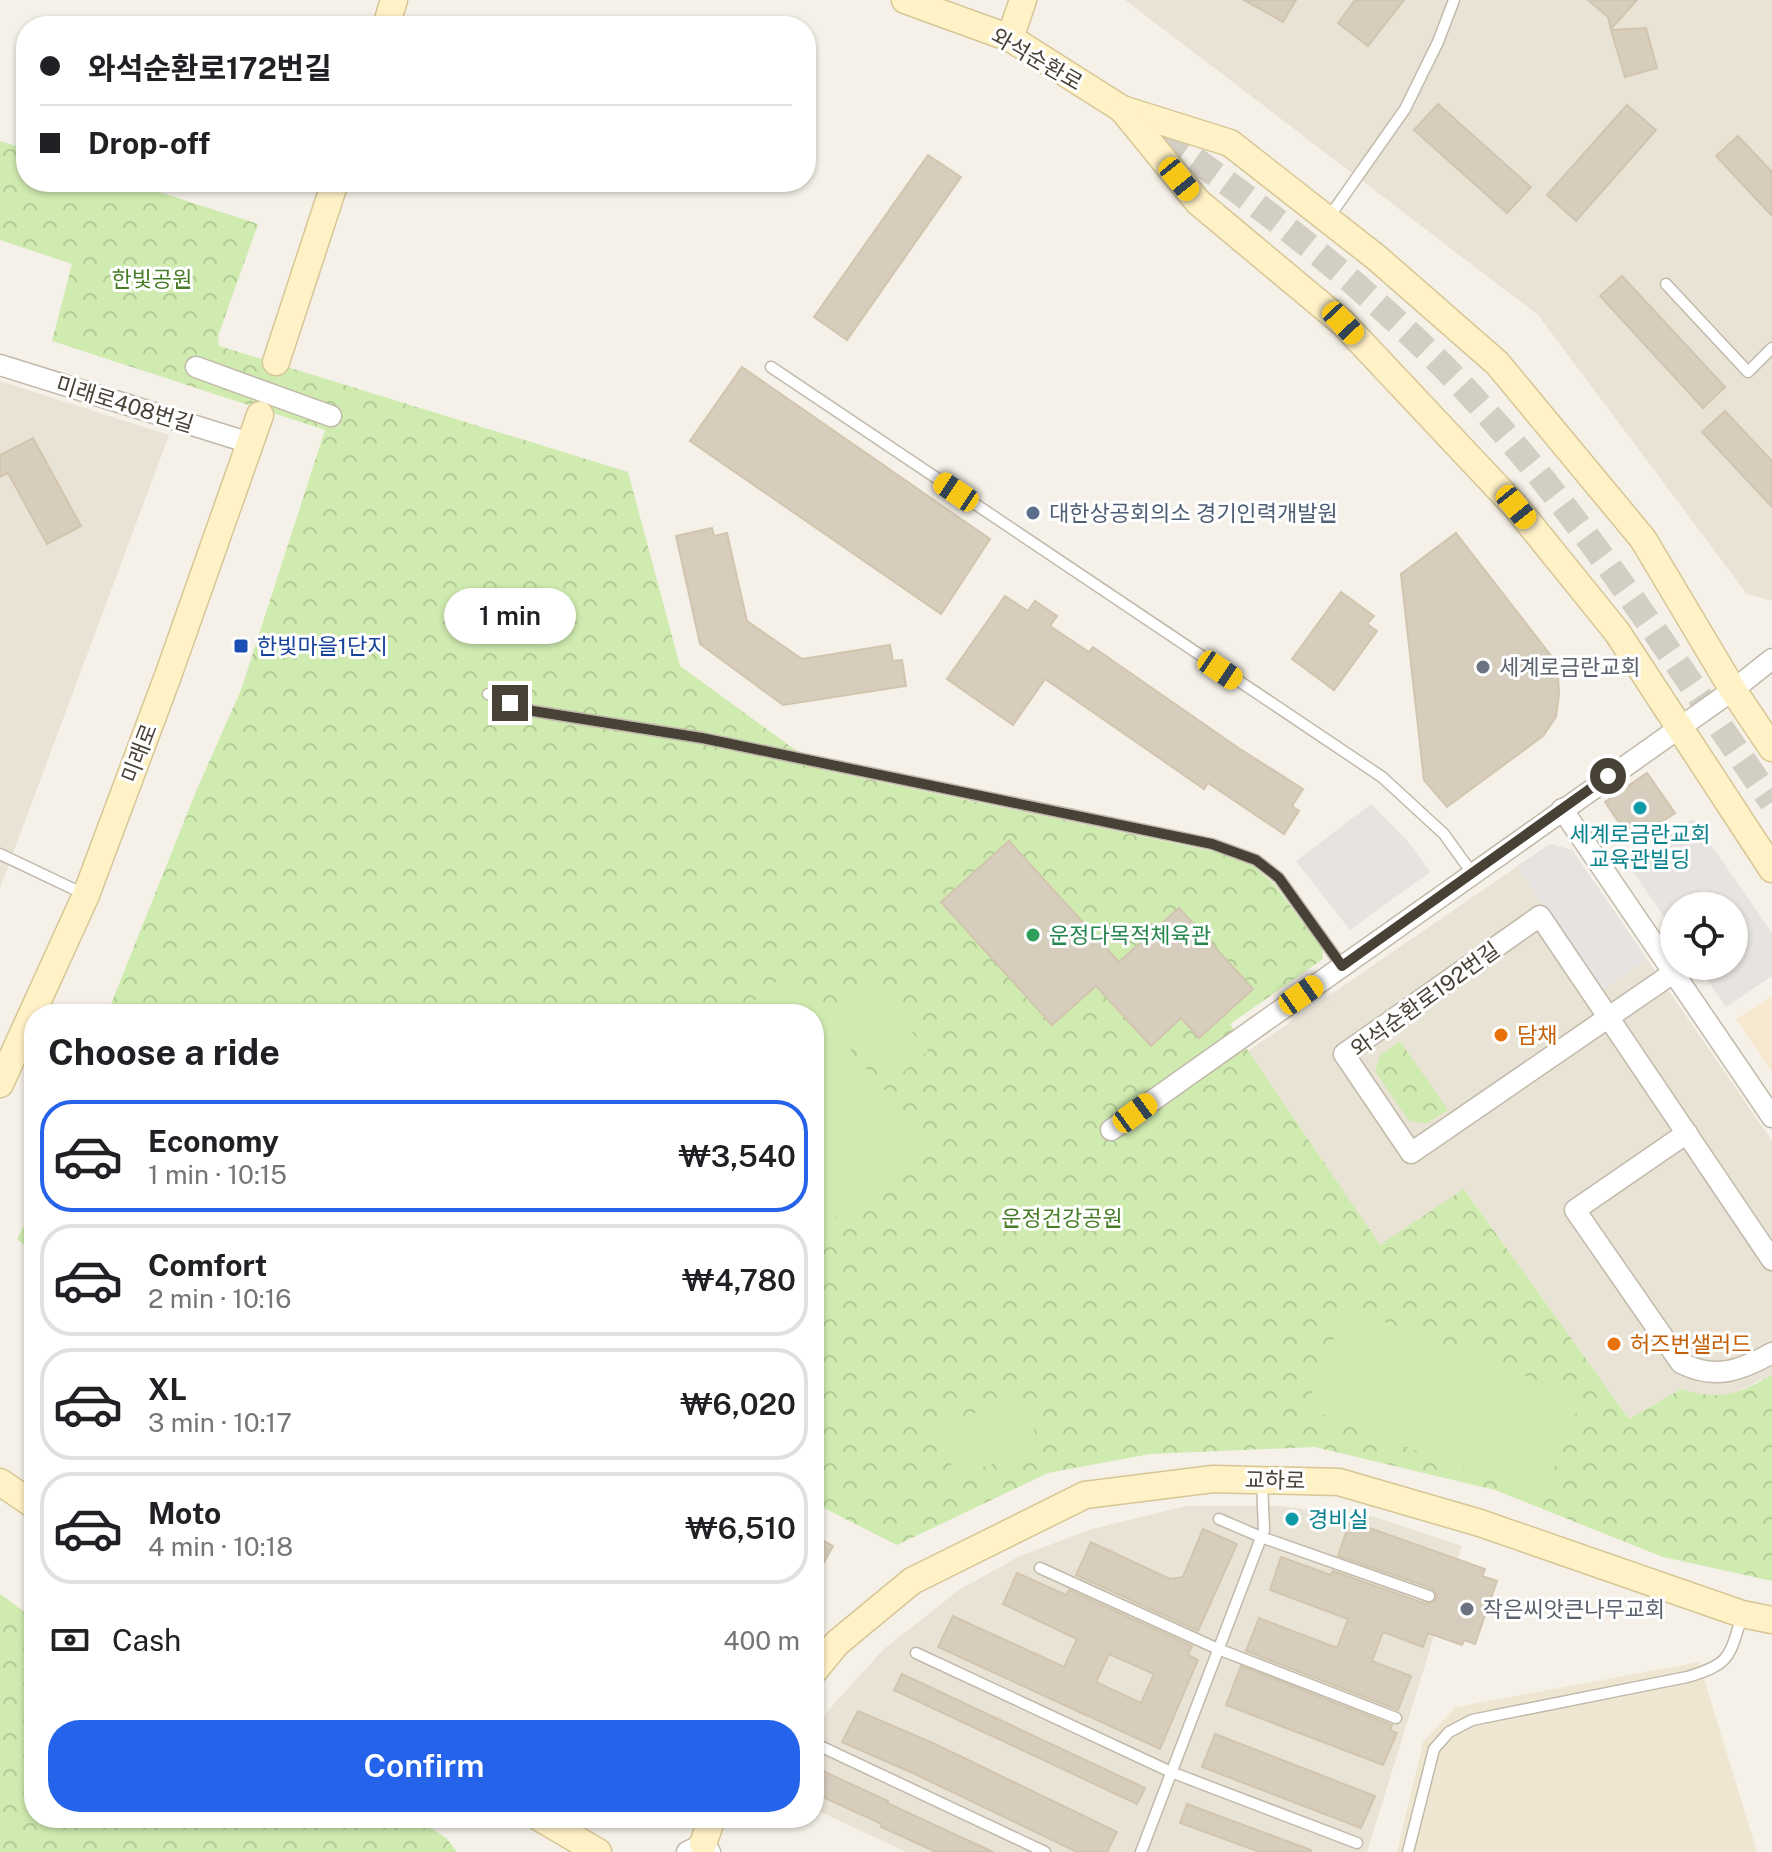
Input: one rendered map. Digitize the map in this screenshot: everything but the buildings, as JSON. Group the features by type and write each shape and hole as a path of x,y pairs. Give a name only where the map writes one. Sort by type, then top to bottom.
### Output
{"street":[{"name":"와석순환로","path":"905,0 1010,38 1122,109"},
{"path":"1010,38 1023,0"},
{"path":"1122,109 1230,143 1328,219 1497,363 1643,539 1733,690 1772,748"},
{"path":"1122,109 1198,202 1343,323 1516,507 1617,632 1772,869"},
{"path":"276,362 332,192"},
{"name":"미래로408번길","path":"0,365 250,443"},
{"path":"196,367 331,416"},
{"name":"미래로","path":"36,1004 86,895 260,415"},
{"path":"1111,1130 1733,690 1772,659"},
{"path":"1562,809 1660,954"},
{"name":"와석순환로192번길","path":"1663,980 1609,1017 1411,1153 1344,1054 1540,916 1609,1017 1772,1260"},
{"path":"1678,980 1772,1117"},
{"name":"미래로","path":"0,1084 24,1031"},
{"path":"1687,1133 1575,1210 1681,1363 1698,1372 1725,1373 1753,1364 1772,1353"},
{"name":"교하로","path":"824,1659 837,1643 912,1581 1085,1495 1213,1479 1339,1482 1480,1523 1742,1614 1772,1620"},
{"path":"2,1483 24,1498"},
{"path":"557,1828 598,1852"},
{"path":"700,1849 708,1828"}],"lane":[{"path":"1328,219 1405,109 1438,42 1454,0"},
{"path":"1666,284 1748,372 1772,348"},
{"path":"771,367 1382,777 1444,834 1472,873"},
{"path":"488,694 533,711 714,741 1212,844 1256,860 1279,878 1342,966"},
{"path":"0,854 86,895"},
{"path":"1141,1852 1264,1530 1262,1480"},
{"path":"1219,1519 1261,1537 1429,1596"},
{"path":"1040,1568 1218,1649 1396,1718"},
{"path":"1408,1852 1434,1749 1449,1732 1472,1720 1715,1669 1730,1654 1742,1614"},
{"path":"916,1653 1171,1772 1357,1843"},
{"path":"824,1748 1045,1852"}],"shaded area":[{"path":"1125,0 1772,0 1772,601 1747,594 1538,315"},
{"path":"0,381 169,435 0,888"},
{"path":"1371,804 1411,845 1430,872 1350,930 1296,861"},
{"path":"1693,819 1744,892 1660,892 1660,911 1627,863"},
{"path":"1550,844 1572,850 1772,1141 1772,1375 1732,1394 1707,1397 1681,1389 1629,1419 1465,1190 1380,1246 1248,1051"},
{"path":"1550,844 1572,850 1647,959 1602,990 1517,866"},
{"path":"1748,898 1772,933 1772,976 1726,1007 1708,980 1748,980"},
{"path":"1772,996 1772,1073 1736,1019"},
{"path":"1186,1506 1279,1506 1375,1517 1462,1546 1367,1852 906,1852 824,1814 824,1717 884,1649 959,1590 1020,1556 1092,1529"},
{"path":"1699,1662 1757,1852 1397,1852 1423,1742 1456,1707"}],"green space":[{"name":"운정건강공원","path":"0,141 16,146 16,192 159,192 258,224 218,336 219,346 628,472 680,666 823,770 1226,854 1252,865 1273,883 1322,948 1323,959 1230,1024 1380,1245 1464,1189 1629,1419 1681,1389 1707,1395 1728,1394 1772,1375 1772,1581 1663,1557 1495,1490 1315,1447 1150,1454 1048,1473 897,1545 824,1508 824,1004 111,1004 197,789 241,690 325,430 52,341 72,264 0,240"},
{"path":"785,974 811,1004 750,1004"},
{"path":"872,986 928,1051 894,1080 838,1016"},
{"path":"824,1019 927,1139 824,1227"},
{"path":"1400,1041 1448,1110 1426,1124 1408,1120 1375,1071 1380,1056"},
{"path":"24,1225 24,1245 17,1239"},
{"path":"1346,1307 1582,1398 1542,1499 1306,1408"},
{"path":"1021,1395 1040,1446 956,1478 937,1427"},
{"path":"0,1594 24,1611 24,1828 431,1828 446,1838 457,1852 0,1852"}],"tunnel":[{"path":"1131,115 1213,172 1331,264 1405,329 1488,414 1533,467 1616,576 1772,802"}],"place":[{"name":"대한상공회의소 경기인력개발원","path":"1033,513"},
{"name":"한빛마을1단지","path":"241,646"},
{"name":"세계로금란교회","path":"1483,667"},
{"name":"세계로금란교회 교육관빌딩","path":"1640,808"},
{"name":"운정다목적체육관","path":"1033,935"},
{"name":"담채","path":"1501,1035"},
{"name":"허즈번샐러드","path":"1614,1344"},
{"name":"경비실","path":"1292,1519"},
{"name":"작은씨앗큰나무교회","path":"1467,1609"}],"route":[{"path":"510,703 533,711 702,738 1212,844 1256,860 1279,878 1342,966 1608,776"}],"park label":[{"name":"한빛공원","path":"152,279"}]}
